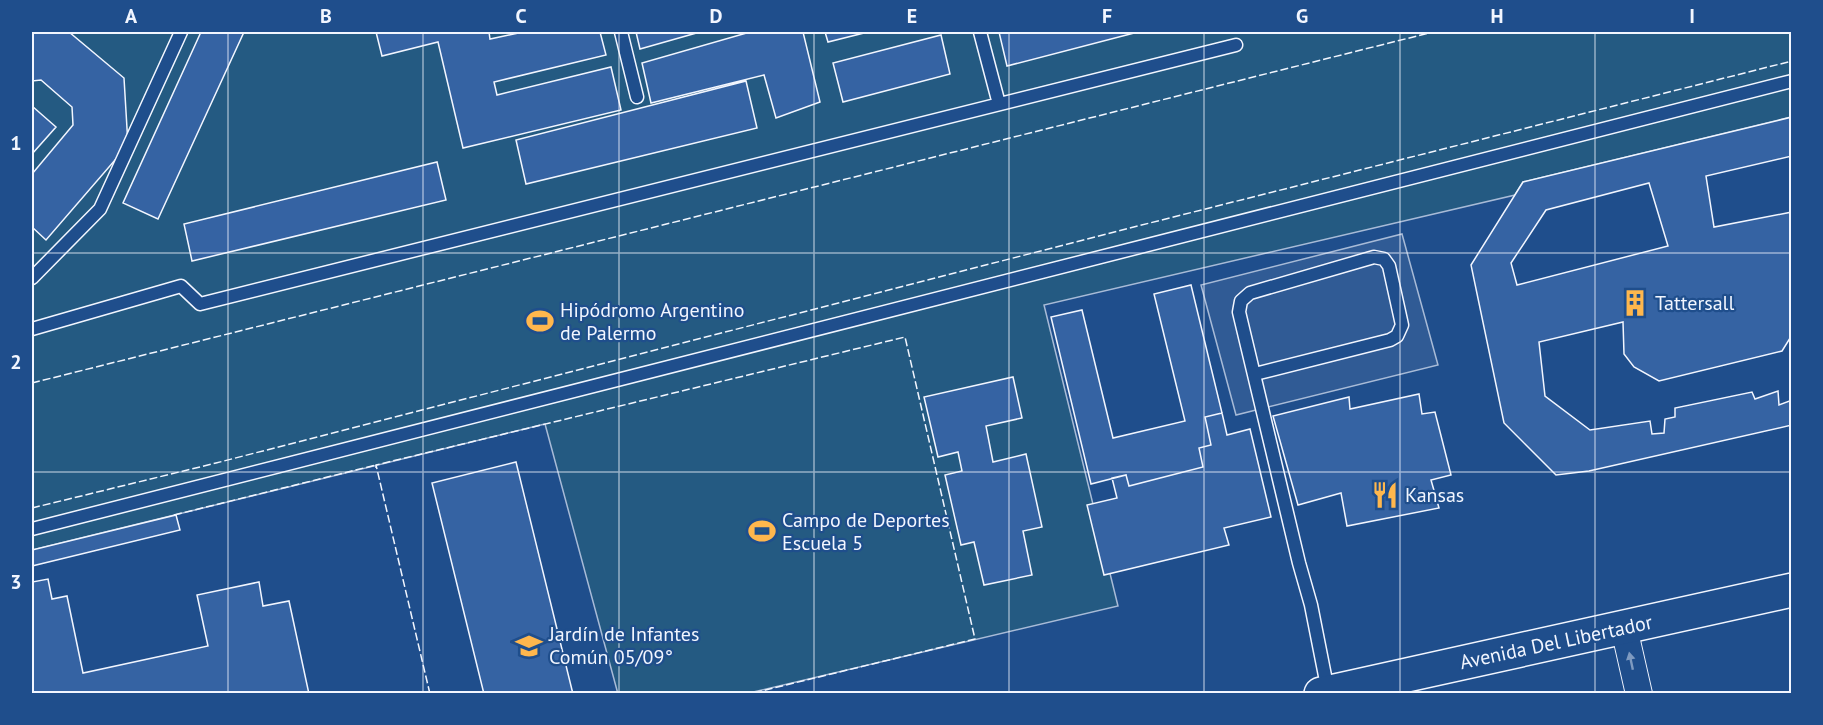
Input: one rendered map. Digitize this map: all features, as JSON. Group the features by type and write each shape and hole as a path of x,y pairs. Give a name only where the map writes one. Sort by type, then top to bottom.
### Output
{"main road":[{"name":"Avenida Del Libertador","path":"1324,693 1791,590"}],"street":[{"path":"1624,628 1639,693"}],"lane":[{"path":"32,278 100,209 182,32"},
{"path":"621,32 637,97"},
{"path":"980,32 999,104"},
{"path":"32,329 181,286 200,304 1236,45"},
{"path":"32,529 1791,81"},
{"path":"1255,374 1390,340 1397,336 1402,325 1389,266 1384,259 1374,256 1250,293 1241,301 1239,312 1311,605 1324,693"}],"shaded area":[{"name":"Hipódromo Argentino de Palermo","path":"32,32 1791,32 1791,117 1523,182 1515,195 1044,305 1118,606 749,693 618,694 545,424 32,550"},
{"path":"1402,234 1438,365 1236,415 1201,285"}],"building":[{"path":"32,32 69,32 124,78 128,145 46,240 32,227 32,174 73,125 72,107 41,80 32,81"},
{"path":"201,32 244,32 158,219 123,203"},
{"path":"376,32 489,32 490,39 523,32 600,32 606,55 494,82 497,95 611,67 621,110 463,148 438,42 382,56"},
{"path":"636,32 700,32 640,49"},
{"path":"750,32 803,32 820,102 776,118 764,75 651,103 642,63"},
{"path":"825,32 868,32 828,42"},
{"path":"999,32 1138,32 1007,66"},
{"path":"941,35 950,74 843,102 833,63"},
{"path":"746,81 757,128 526,184 516,140"},
{"path":"32,106 56,127 32,154"},
{"name":"Tattersall","path":"1792,117 1792,156 1706,176 1714,227 1792,212 1792,335 1782,351 1659,381 1634,367 1624,354 1623,322 1539,342 1545,396 1590,430 1650,421 1652,434 1664,433 1665,419 1675,417 1675,408 1752,392 1755,399 1778,391 1779,405 1792,400 1792,425 1589,471 1556,475 1504,423 1471,265 1523,182","holes":["1649,183 1668,246 1517,285 1511,263 1546,210"]},
{"path":"437,162 446,200 192,261 184,224"},
{"path":"1191,285 1222,413 1205,417 1211,445 1199,448 1203,467 1129,486 1126,475 1091,484 1051,317 1082,310 1113,438 1185,421 1154,294"},
{"path":"1013,377 1022,418 986,426 993,462 1026,454 1042,527 1023,531 1032,575 984,585 974,542 961,545 945,475 962,471 958,452 938,457 924,397"},
{"path":"1419,394 1422,414 1435,412 1451,475 1431,480 1439,508 1347,526 1341,493 1298,505 1273,416 1349,397 1350,409"},
{"path":"1222,413 1227,435 1250,429 1271,517 1224,528 1229,545 1104,575 1087,505 1117,498 1112,478 1126,475 1129,486 1203,467 1199,448 1211,445 1205,417"},
{"path":"516,462 573,694 484,694 432,483"},
{"path":"176,515 180,530 32,566 32,550"},
{"path":"48,579 52,599 67,596 83,673 208,646 197,595 259,582 263,606 289,601 309,694 32,694 32,582"}],"fence":[{"path":"32,383 1433,32"},
{"path":"32,508 1792,61"},
{"path":"430,694 376,465 905,337 975,639 749,694"},
{"path":"174,515 376,465 376,468"}],"place":[{"name":"Tattersall","path":"1635,303"},
{"name":"Hipódromo Argentino de Palermo","path":"540,321"},
{"name":"Kansas","path":"1385,495"},
{"name":"Campo de Deportes Escuela 5","path":"762,531"},
{"name":"Jardín de Infantes Común 05/09°","path":"529,646"}]}
